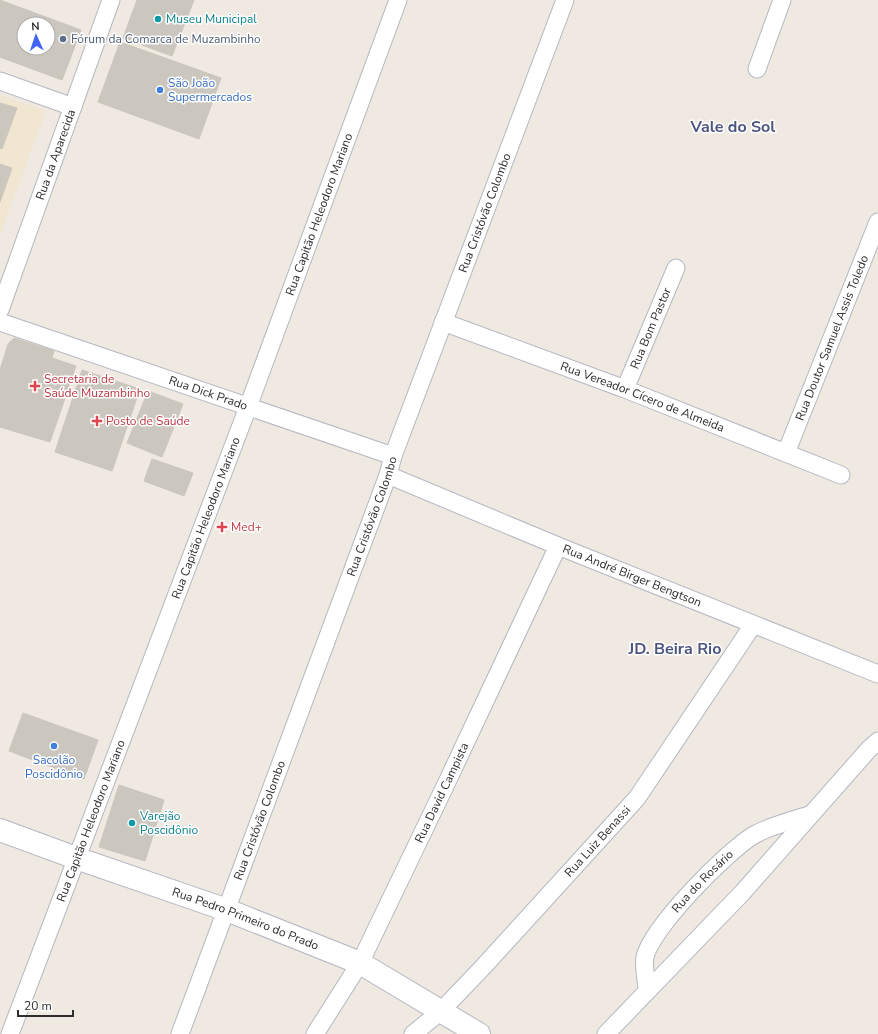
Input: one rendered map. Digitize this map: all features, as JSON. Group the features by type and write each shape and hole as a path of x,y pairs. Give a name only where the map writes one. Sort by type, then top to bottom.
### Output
{"street":[{"name":"Rua da Aparecida","path":"0,310 111,0"},
{"name":"Rua Capitão Heleodoro Mariano","path":"10,1034 248,407 398,0"},
{"name":"Rua Cristóvão Colombo","path":"180,1034 388,475 393,456 565,0"},
{"path":"757,69 782,0"},
{"path":"0,81 73,107"},
{"name":"Rua Doutor Samuel Assis Toledo","path":"786,453 878,222"},
{"name":"Rua Bom Pastor","path":"625,389 676,268"},
{"name":"Rua Dick Prado","path":"0,322 393,456"},
{"name":"Rua Vereador Cícero de Almeida","path":"443,322 625,389 841,475"},
{"name":"Rua André Birger Bengtson","path":"388,475 558,546 878,674"},
{"name":"Rua David Campista","path":"315,1034 364,965 448,780 558,546"},
{"name":"Rua Luiz Benassi","path":"414,1034 441,1011 637,798 753,625"},
{"name":"Rua do Rosário","path":"606,1034 743,892 868,749 878,741"},
{"name":"Rua do Rosário","path":"647,991 645,957 657,933 699,884 722,861 755,834 811,814"},
{"name":"Rua Pedro Primeiro do Prado","path":"0,830 227,910 364,965 479,1034"}],"shaded area":[{"path":"0,95 46,111 0,235"}],"building":[{"name":"Fórum da Comarca de Muzambinho","path":"0,0 43,16 16,16 16,56 56,56 56,21 81,30 62,80 0,57"},
{"name":"Museu Municipal","path":"137,0 194,0 172,56 123,38"},
{"name":"São João Supermercados","path":"120,42 221,78 199,139 98,102"},
{"path":"0,103 17,108 2,149 0,148"},
{"path":"0,164 12,168 0,202"},
{"name":"Secretaria de Saúde Muzambinho","path":"14,338 54,351 52,358 76,366 50,442 0,427 0,370 8,344"},
{"name":"Posto de Saúde","path":"82,370 140,389 112,471 55,452"},
{"path":"148,391 183,404 162,457 127,443"},
{"path":"152,459 193,473 184,496 144,481"},
{"name":"Sacolão Poscidônio","path":"23,713 98,740 84,779 9,751"},
{"name":"Varejão Poscidônio","path":"119,785 164,800 145,861 99,847"}],"place":[{"name":"Museu Municipal","path":"158,19"},
{"name":"Fórum da Comarca de Muzambinho","path":"63,39"},
{"name":"São João Supermercados","path":"160,90"},
{"name":"Secretaria de Saúde Muzambinho","path":"35,386"},
{"name":"Posto de Saúde","path":"97,421"},
{"name":"Med+","path":"222,527"},
{"name":"Sacolão Poscidônio","path":"54,746"},
{"name":"Varejão Poscidônio","path":"132,823"}],"district":[{"name":"Vale do Sol","path":"733,126"},
{"name":"JD. Beira Rio","path":"675,648"}]}
